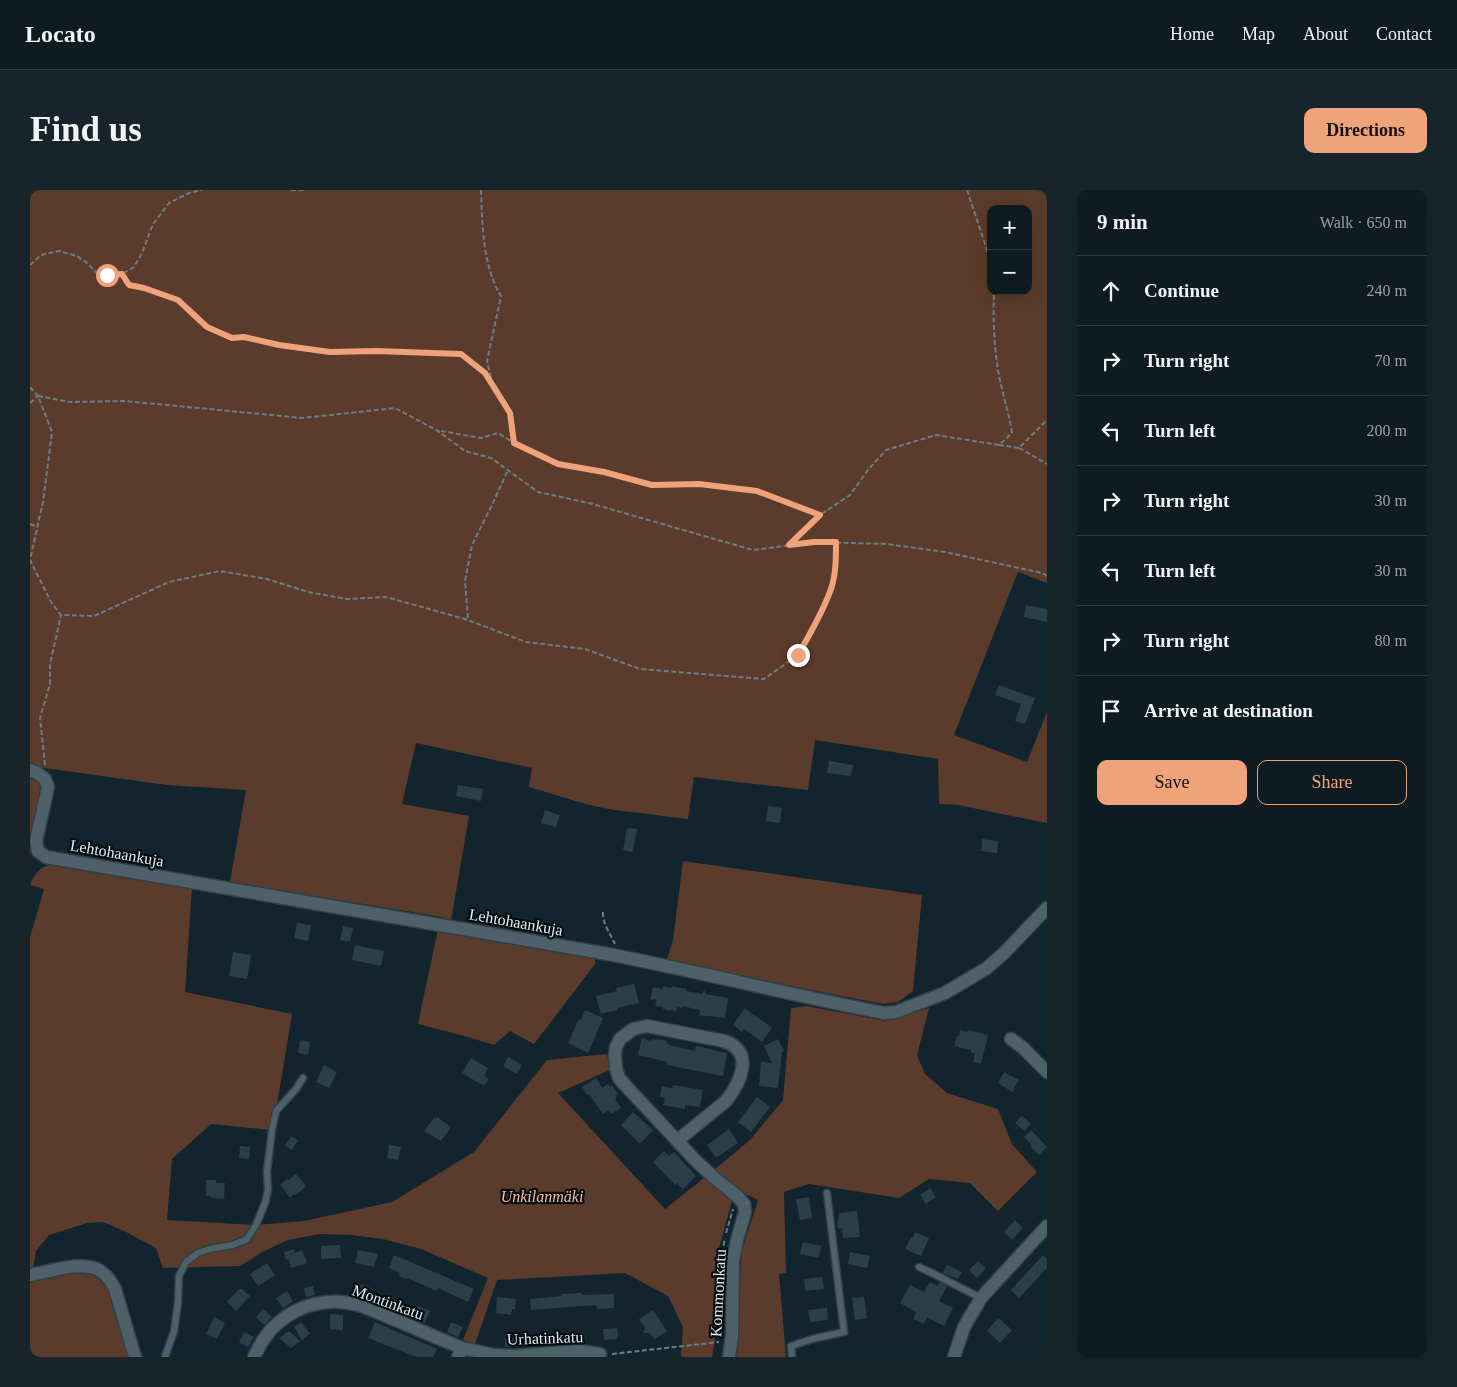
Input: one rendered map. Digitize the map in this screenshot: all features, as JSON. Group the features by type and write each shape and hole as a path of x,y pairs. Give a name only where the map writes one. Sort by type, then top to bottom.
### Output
{"street":[{"path":"30,770 44,779"},
{"name":"Lehtohaankuja","path":"44,779 48,787 36,841 38,851 46,857 619,957 884,1013 896,1012 945,993 987,968 1047,908"},
{"name":"Kommonkatu","path":"678,1140 732,1094 740,1079 742,1057 736,1046 724,1041 647,1026 633,1029 620,1039 616,1047 614,1062 625,1086 697,1162 744,1204 745,1212 733,1261 732,1336 729,1357"},
{"path":"1011,1040 1022,1047 1047,1072"},
{"path":"954,1357 964,1327 981,1298 1047,1226"},
{"path":"30,1275 73,1266 98,1269 116,1289 135,1357"},
{"name":"Montinkatu","path":"254,1357 264,1338 278,1323 305,1307 327,1302 358,1305 460,1352"},
{"name":"Urhatinkatu","path":"460,1352 514,1356 580,1351 600,1354"}],"lane":[{"path":"165,1357 174,1331 178,1304 179,1276 186,1262 198,1253 213,1248 233,1245 247,1239 256,1225 268,1190 267,1171 276,1110 296,1089 303,1078"},
{"path":"792,1357 791,1346 844,1332 826,1193"},
{"path":"919,1267 981,1298"}],"path":[{"path":"30,265 42,255 59,252 77,256 96,272 107,275 122,274 134,267 142,253 153,224 169,203 189,193 202,190"},
{"path":"291,190 306,190"},
{"path":"480,190 482,230 493,284 501,296 487,361 493,385"},
{"path":"967,190 987,250"},
{"path":"122,274 129,285 144,288 178,300 207,327 232,338 244,337 279,345 330,352 376,351 461,354 485,373 510,413 514,443"},
{"path":"994,295 993,325 999,375 1012,433 999,445"},
{"path":"30,387 38,396 52,432 43,502 30,560 51,602 61,615"},
{"path":"30,403 38,396"},
{"path":"38,396 70,402 125,401 303,418 395,408 438,431 465,452 492,458 538,492 589,503 753,550 814,542 886,544 945,552 1042,573 1047,576"},
{"path":"1019,448 1047,420"},
{"path":"438,431 482,438 498,432 514,443 558,464 604,472 652,485 699,484 757,491 820,515"},
{"path":"789,545 820,515 850,496 868,470 886,450 936,435 1019,448 1047,464"},
{"path":"468,620 465,581 472,545 508,470"},
{"path":"30,524 38,527"},
{"path":"61,615 94,616 169,582 220,571 267,579 308,592 347,599 386,597 468,620 526,642 585,649 640,669 764,679 798,655 818,620 831,588 836,542"},
{"path":"44,779 45,760 40,718 50,684 50,664 61,615"},
{"path":"603,912 602,917 619,951 619,957"},
{"path":"600,1354 617,1355 720,1342"}],"green space":[{"path":"30,190 1047,190 1047,583 1018,572 954,735 1027,762 1047,712 1047,823 958,805 939,804 938,759 815,740 808,790 694,777 688,819 610,809 575,801 529,787 532,768 416,743 402,804 469,816 451,921 442,917 230,882 246,790 167,785 30,766"},
{"path":"30,777 39,782 43,791 30,857"},
{"path":"683,861 922,895 913,991 898,1002 883,1004 690,966 667,959 673,940"},
{"name":"Unkilanmäki","path":"54,863 192,887 185,992 292,1014 272,1130 211,1124 172,1159 167,1220 256,1225 304,1221 392,1202 474,1152 547,1060 607,1054 610,1070 558,1093 665,1209 704,1178 732,1201 716,1264 715,1340 712,1357 681,1357 683,1327 668,1296 625,1273 497,1280 475,1344 463,1340 488,1278 421,1249 383,1239 320,1234 288,1240 264,1251 240,1266 163,1268 156,1248 103,1222 87,1223 49,1235 36,1251 33,1269 30,1270 30,937 44,889 30,885 34,876 39,871"},
{"path":"438,929 595,959 595,964 534,1044 510,1031 494,1045 418,1024"},
{"path":"806,1006 886,1021 887,1017 897,1017 929,1008 917,1055 925,1074 947,1093 998,1109 1012,1144 1037,1172 998,1211 970,1183 929,1179 899,1198 809,1184 784,1192 786,1273 779,1274 786,1357 734,1357 742,1250 758,1200 737,1190 714,1170 750,1140 783,1100 791,1008"},
{"path":"69,1272 92,1274 104,1282 125,1336 134,1340 144,1357 30,1357 30,1281"}],"building":[{"path":"1026,605 1047,609 1047,622 1024,617"},
{"path":"999,685 1035,698 1025,724 1015,721 1021,704 995,695"},
{"path":"829,761 853,765 851,776 827,773"},
{"path":"458,785 483,789 481,801 456,796"},
{"path":"768,806 782,808 780,823 766,821"},
{"path":"545,810 560,815 556,827 541,823"},
{"path":"627,828 637,829 633,852 623,850"},
{"path":"982,839 998,841 997,853 981,851"},
{"path":"297,923 311,925 308,941 294,938"},
{"path":"343,926 353,928 350,942 340,940"},
{"path":"355,945 384,951 381,966 352,960"},
{"path":"233,952 251,955 247,979 229,976"},
{"path":"634,984 639,1003 601,1014 596,996 617,991 616,988"},
{"path":"663,986 671,988 672,986 703,994 703,991 705,991 706,994 728,998 725,1018 699,1015 700,1010 682,1006 682,1008 677,1007 676,1011 670,1011 663,1009 663,1007 655,1006 657,999 650,1000 653,987 663,989"},
{"path":"745,1008 772,1028 762,1042 744,1029 742,1032 733,1025"},
{"path":"585,1010 603,1018 588,1053 568,1043"},
{"path":"960,1030 988,1035 981,1064 973,1062 975,1054 971,1050 954,1046"},
{"path":"642,1038 651,1041 652,1039 657,1039 667,1041 666,1043 669,1045 695,1051 696,1046 727,1053 723,1076 667,1065 667,1062 638,1055"},
{"path":"778,1039 784,1051 782,1052 778,1088 759,1086 761,1062 772,1063 764,1046"},
{"path":"300,1040 310,1042 308,1055 298,1053"},
{"path":"508,1057 522,1065 517,1074 503,1066"},
{"path":"471,1058 488,1068 484,1076 489,1079 484,1086 462,1073"},
{"path":"324,1065 337,1072 329,1088 316,1082"},
{"path":"1004,1072 1019,1080 1012,1092 998,1083"},
{"path":"596,1078 602,1088 608,1084 610,1087 612,1085 618,1094 615,1095 617,1097 615,1099 621,1108 611,1114 608,1110 603,1114 589,1094 587,1095 582,1087"},
{"path":"673,1085 703,1090 700,1107 685,1105 685,1109 663,1105 665,1098 660,1097 662,1086 672,1088"},
{"path":"757,1097 770,1107 751,1132 738,1122"},
{"path":"633,1112 653,1130 640,1144 621,1125"},
{"path":"1022,1116 1031,1124 1024,1131 1015,1123"},
{"path":"437,1117 451,1127 441,1141 424,1131 434,1118 436,1119"},
{"path":"729,1129 738,1143 716,1158 707,1145"},
{"path":"1031,1130 1047,1147 1039,1155 1024,1137"},
{"path":"291,1136 298,1140 292,1150 285,1146"},
{"path":"389,1145 401,1147 398,1160 387,1158"},
{"path":"240,1146 250,1147 249,1159 239,1158"},
{"path":"664,1151 669,1156 674,1152 696,1176 683,1189 677,1183 675,1185 653,1162"},
{"path":"296,1174 306,1186 290,1198 280,1185"},
{"path":"206,1180 216,1180 216,1183 225,1183 224,1199 206,1196"},
{"path":"930,1188 936,1197 926,1204 920,1195"},
{"path":"809,1197 812,1218 800,1220 796,1199"},
{"path":"857,1211 860,1237 843,1238 842,1228 838,1229 837,1220 839,1219 839,1213"},
{"path":"1015,1220 1023,1228 1012,1240 1004,1232"},
{"path":"915,1232 929,1238 921,1256 905,1249"},
{"path":"803,1242 821,1246 819,1258 800,1254"},
{"path":"340,1245 341,1258 321,1259 321,1246"},
{"path":"294,1249 295,1253 302,1250 307,1263 291,1268 289,1259 286,1260 284,1252"},
{"path":"358,1250 378,1254 374,1267 355,1263"},
{"path":"850,1252 870,1256 867,1268 848,1264"},
{"path":"394,1255 474,1289 468,1302 438,1288 437,1291 399,1276 400,1273 389,1268"},
{"path":"1043,1255 1047,1259 1047,1268 1019,1298 1011,1290"},
{"path":"978,1261 986,1268 977,1278 969,1270"},
{"path":"267,1263 275,1275 258,1286 250,1274"},
{"path":"947,1265 962,1272 958,1279 943,1273"},
{"path":"822,1277 824,1289 805,1291 804,1279"},
{"path":"930,1282 938,1286 939,1282 947,1286 939,1301 953,1308 944,1326 927,1317 924,1324 913,1319 916,1312 900,1303 910,1285 924,1292"},
{"path":"359,1284 370,1287 367,1298 356,1295"},
{"path":"313,1286 315,1295 306,1297 304,1288"},
{"path":"239,1289 242,1289 250,1296 236,1311 227,1302"},
{"path":"287,1291 293,1301 283,1308 276,1298"},
{"path":"582,1293 583,1295 614,1294 614,1308 597,1309 596,1305 531,1310 530,1299"},
{"path":"387,1296 399,1301 395,1310 383,1305"},
{"path":"497,1297 516,1299 515,1309 512,1309 511,1315 496,1313"},
{"path":"864,1297 867,1318 855,1320 852,1298"},
{"path":"418,1306 430,1311 425,1323 413,1318"},
{"path":"827,1308 828,1320 810,1322 808,1310"},
{"path":"263,1309 272,1317 264,1325 256,1317"},
{"path":"653,1310 667,1331 655,1339 649,1333 643,1333 645,1328 639,1319"},
{"path":"330,1314 343,1315 343,1330 330,1329"},
{"path":"214,1317 225,1323 217,1339 206,1334"},
{"path":"998,1318 1012,1330 1000,1343 987,1331"},
{"path":"301,1322 310,1334 302,1340 294,1327"},
{"path":"375,1322 437,1349 433,1357 416,1357 368,1338"},
{"path":"451,1322 463,1327 458,1337 447,1332"},
{"path":"617,1328 618,1339 604,1340 603,1329"},
{"path":"289,1331 300,1341 291,1348 279,1338"},
{"path":"244,1332 254,1337 248,1347 239,1342"},
{"path":"584,1332 584,1342 575,1342 575,1333"},
{"path":"554,1335 555,1344 542,1345 542,1336"},
{"path":"505,1338 517,1338 517,1347 505,1347"}],"route":[{"path":"107,275 122,274 129,285 144,288 178,300 207,327 232,338 244,337 279,345 330,352 376,351 461,354 485,373 510,413 514,443 522,448 558,464 604,472 652,485 699,484 757,491 820,515 789,545 836,542 831,588 818,620 798,655"}]}
